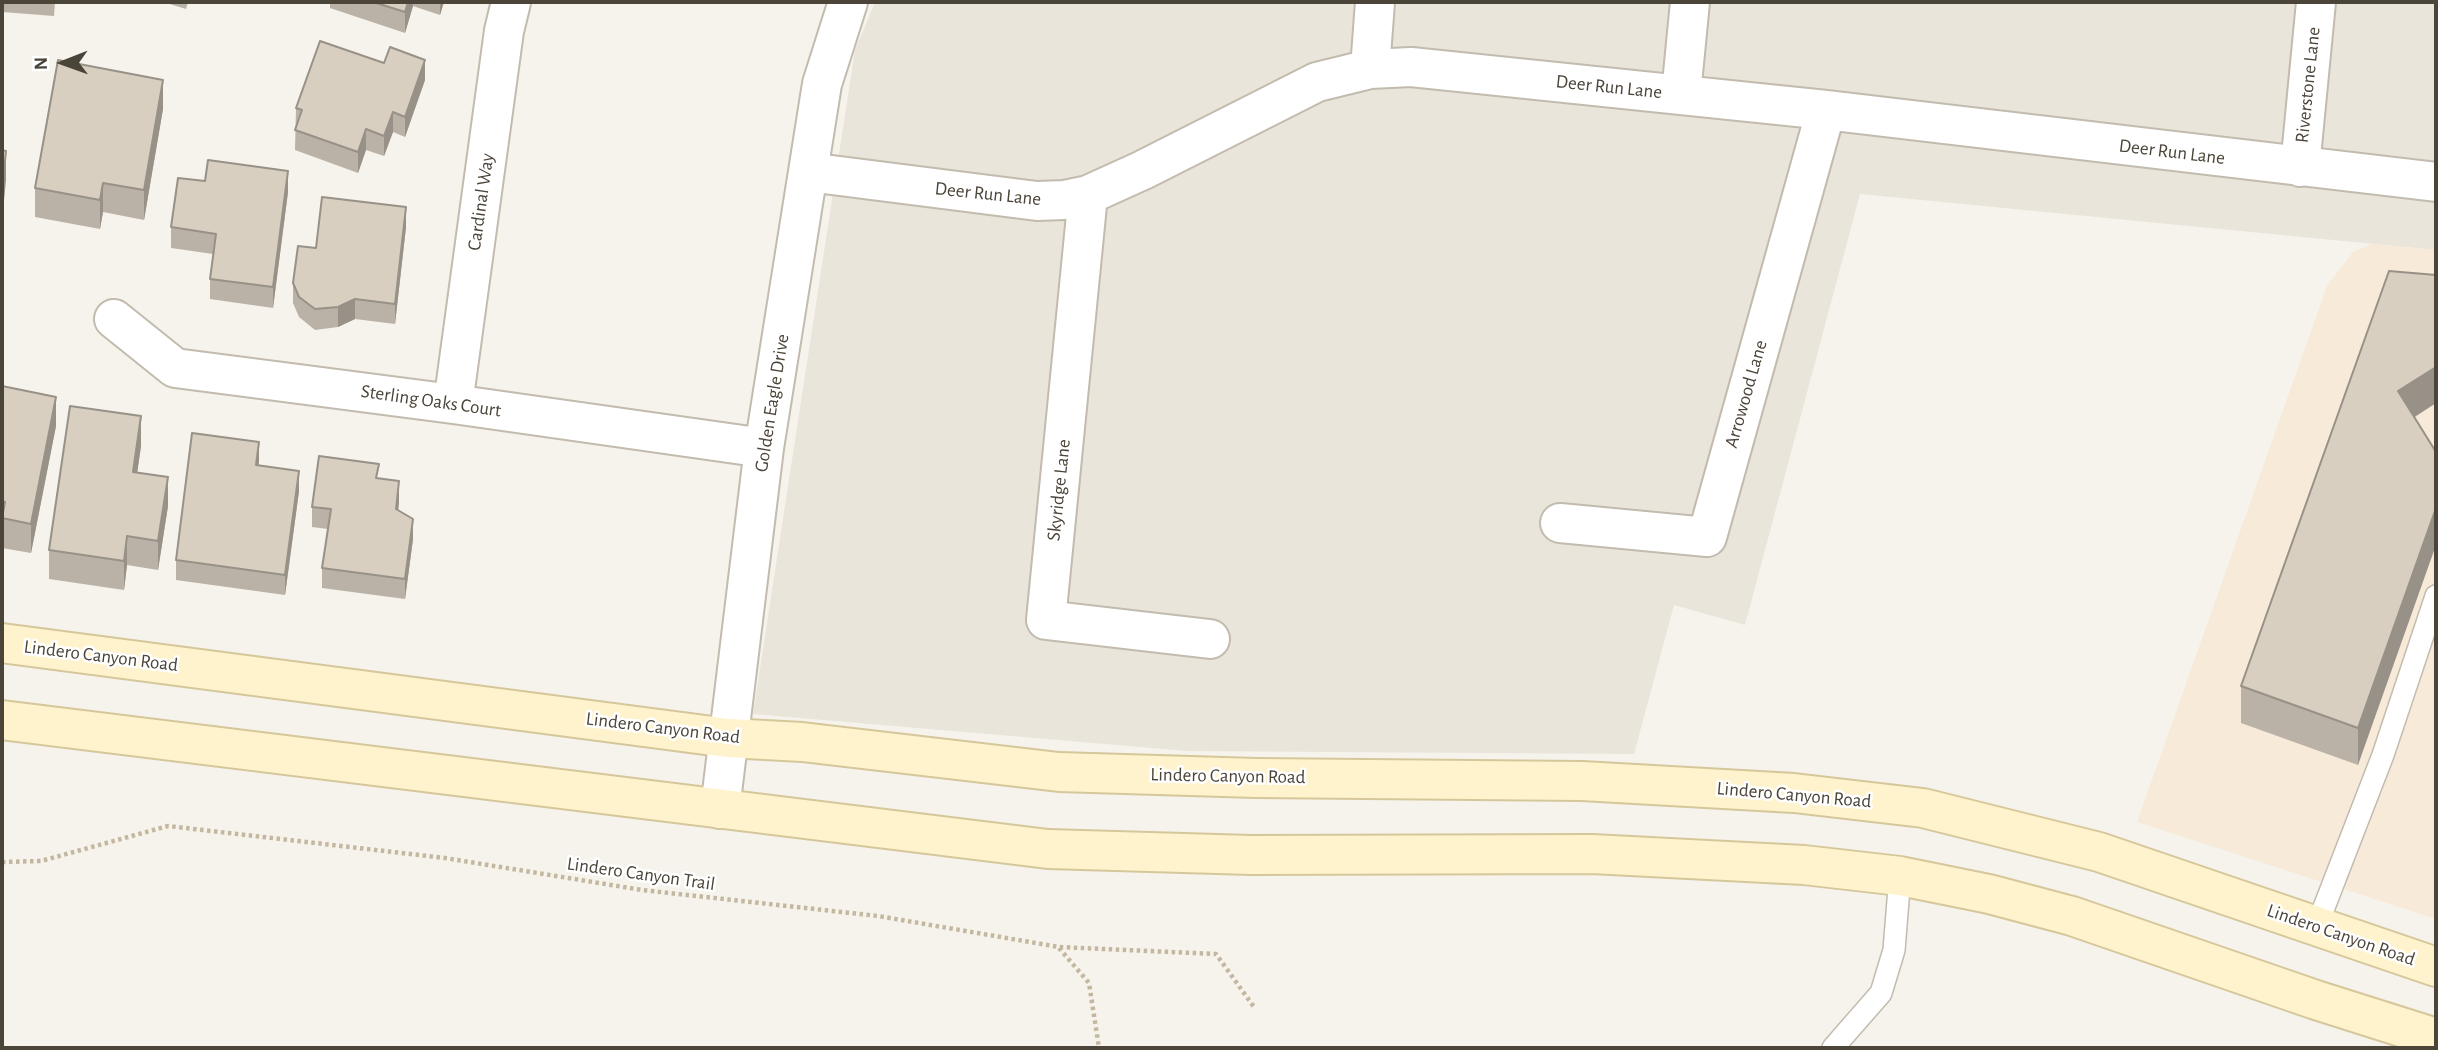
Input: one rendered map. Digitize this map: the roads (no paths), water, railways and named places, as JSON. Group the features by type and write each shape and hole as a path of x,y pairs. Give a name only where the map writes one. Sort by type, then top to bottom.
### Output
{"street":[{"name":"Cardinal Way","path":"453,404 504,31 511,2"},
{"name":"Golden Eagle Drive","path":"720,809 764,448 822,84 848,2"},
{"path":"1370,69 1375,2"},
{"path":"1681,94 1690,2"},
{"name":"Riverstone Lane","path":"2300,167 2316,2"},
{"name":"Deer Run Lane","path":"808,172 1037,201 1064,200 1088,195 1317,82 1370,69 1411,67 1826,110 2436,182"},
{"name":"Arrowood Lane","path":"1560,523 1707,537 1826,110"},
{"name":"Skyridge Lane","path":"1088,195 1046,620 1210,639"},
{"name":"Sterling Oaks Court","path":"114,319 174,368 764,448"},
{"name":"Lindero Canyon Road","path":"2,643 729,738 802,742 1059,772 1256,778 1582,781 1794,793 1923,808 2099,852 2436,967"},
{"path":"2,720 1048,849 1251,855 1592,854 1804,865 1900,876 1989,894 2072,916 2316,1000 2436,1038"}],"lane":[{"path":"2316,928 2383,755 2436,596"},
{"path":"1833,1048 1881,993 1894,950 1900,876"}]}
